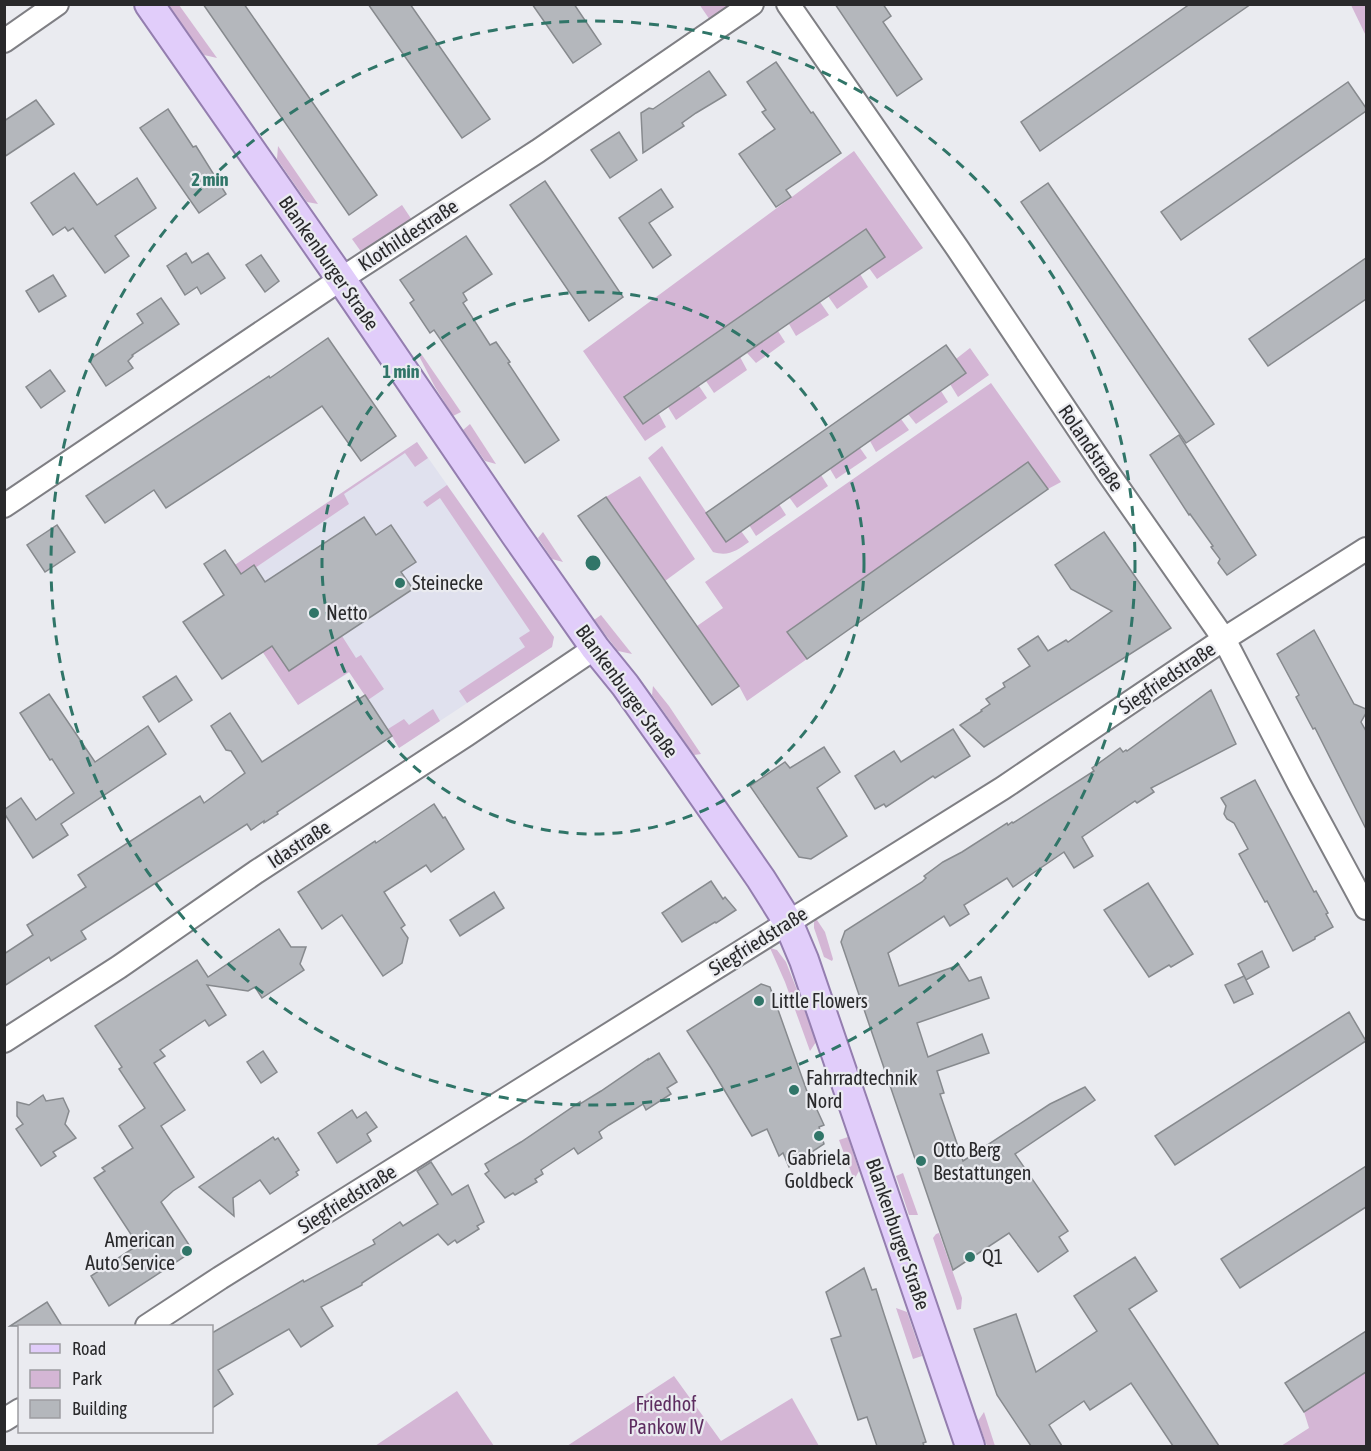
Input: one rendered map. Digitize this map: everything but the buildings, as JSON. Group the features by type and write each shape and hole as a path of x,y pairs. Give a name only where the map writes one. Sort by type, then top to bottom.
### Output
{"main road":[{"name":"Blankenburger Straße","path":"149,4 515,534 595,648 625,685 761,879 788,922 808,971 970,1446"}],"street":[{"path":"4,41 57,4"},
{"name":"Klothildestraße","path":"4,506 340,279 538,151 752,4"},
{"name":"Rolandstraße","path":"789,4 958,249 1108,473 1224,639 1366,908"},
{"name":"Siegfriedstraße","path":"149,1325 1003,788 1224,639 1366,549"},
{"name":"Idastraße","path":"4,1041 119,967 256,872 595,648"},
{"path":"4,1420 18,1411"}],"shaded area":[{"path":"417,442 554,637 552,647 399,748 350,672 298,705 214,579"}],"green space":[{"path":"699,4 733,5 710,20"},
{"path":"168,5 179,5 217,58 204,55"},
{"path":"1351,5 1366,5 1366,36"},
{"path":"278,146 318,204 307,202 277,159"},
{"path":"854,151 923,248 877,279 869,268 866,229 624,396 643,424 659,414 666,427 645,441 583,351"},
{"path":"402,205 412,220 362,253 352,239"},
{"path":"860,274 868,287 837,309 828,296"},
{"path":"820,302 829,315 796,336 789,324"},
{"path":"778,331 785,342 756,363 747,353"},
{"path":"970,348 989,375 958,397 950,384 966,373 956,359"},
{"path":"422,355 461,412 453,416 419,356"},
{"path":"740,357 747,370 714,393 706,381"},
{"path":"991,383 1061,482 1048,489 1028,462 788,631 807,659 747,701 697,626 723,608 705,582"},
{"path":"699,386 707,398 676,420 668,407"},
{"path":"941,391 948,402 916,424 908,414"},
{"path":"901,419 909,430 876,452 870,441"},
{"path":"470,424 496,464 485,461 463,430"},
{"path":"417,442 428,458 415,467 405,453 344,494 349,504 255,568 253,566 230,581 289,671 342,636 356,658 361,655 384,689 368,700 349,672 298,705 214,579"},
{"path":"662,446 726,542 741,531 749,542 728,553 713,552 648,458"},
{"path":"860,448 867,458 836,479 830,469"},
{"path":"821,475 828,486 797,508 789,497"},
{"path":"640,476 695,559 665,581 606,497"},
{"path":"447,485 554,637 552,647 467,703 459,691 525,647 519,638 530,631 440,498 427,507 423,502"},
{"path":"779,504 786,515 756,536 749,525"},
{"path":"543,532 563,562 552,559 538,538"},
{"path":"601,615 632,654 618,651 594,620"},
{"path":"653,686 701,754 694,755 652,695"},
{"path":"433,709 440,721 399,748 388,729 404,719 409,725"},
{"path":"815,917 825,932 832,961 824,957 814,928"},
{"path":"770,948 777,950 786,962 801,1000 816,1042 810,1051 785,982"},
{"path":"848,1137 859,1171 854,1180 839,1140"},
{"path":"903,1173 918,1215 909,1215 896,1176"},
{"path":"939,1233 962,1298 961,1309 957,1310 933,1238"},
{"path":"896,1308 907,1312 922,1356 913,1359"},
{"path":"1366,1372 1366,1446 1281,1446 1309,1428 1304,1412"},
{"name":"Friedhof Pankow IV","path":"674,1376 721,1441 792,1398 819,1446 567,1446"},
{"path":"457,1391 494,1446 375,1446"},
{"path":"984,1412 995,1446 987,1446 978,1421"}],"place":[{"name":"Steinecke","path":"400,583"},
{"name":"Netto","path":"314,613"},
{"name":"Little Flowers","path":"759,1001"},
{"name":"Fahrradtechnik Nord","path":"794,1090"},
{"name":"Gabriela Goldbeck","path":"819,1136"},
{"name":"Otto Berg Bestattungen","path":"921,1161"},
{"name":"American Auto Service","path":"187,1251"},
{"name":"Q1","path":"970,1257"}]}
